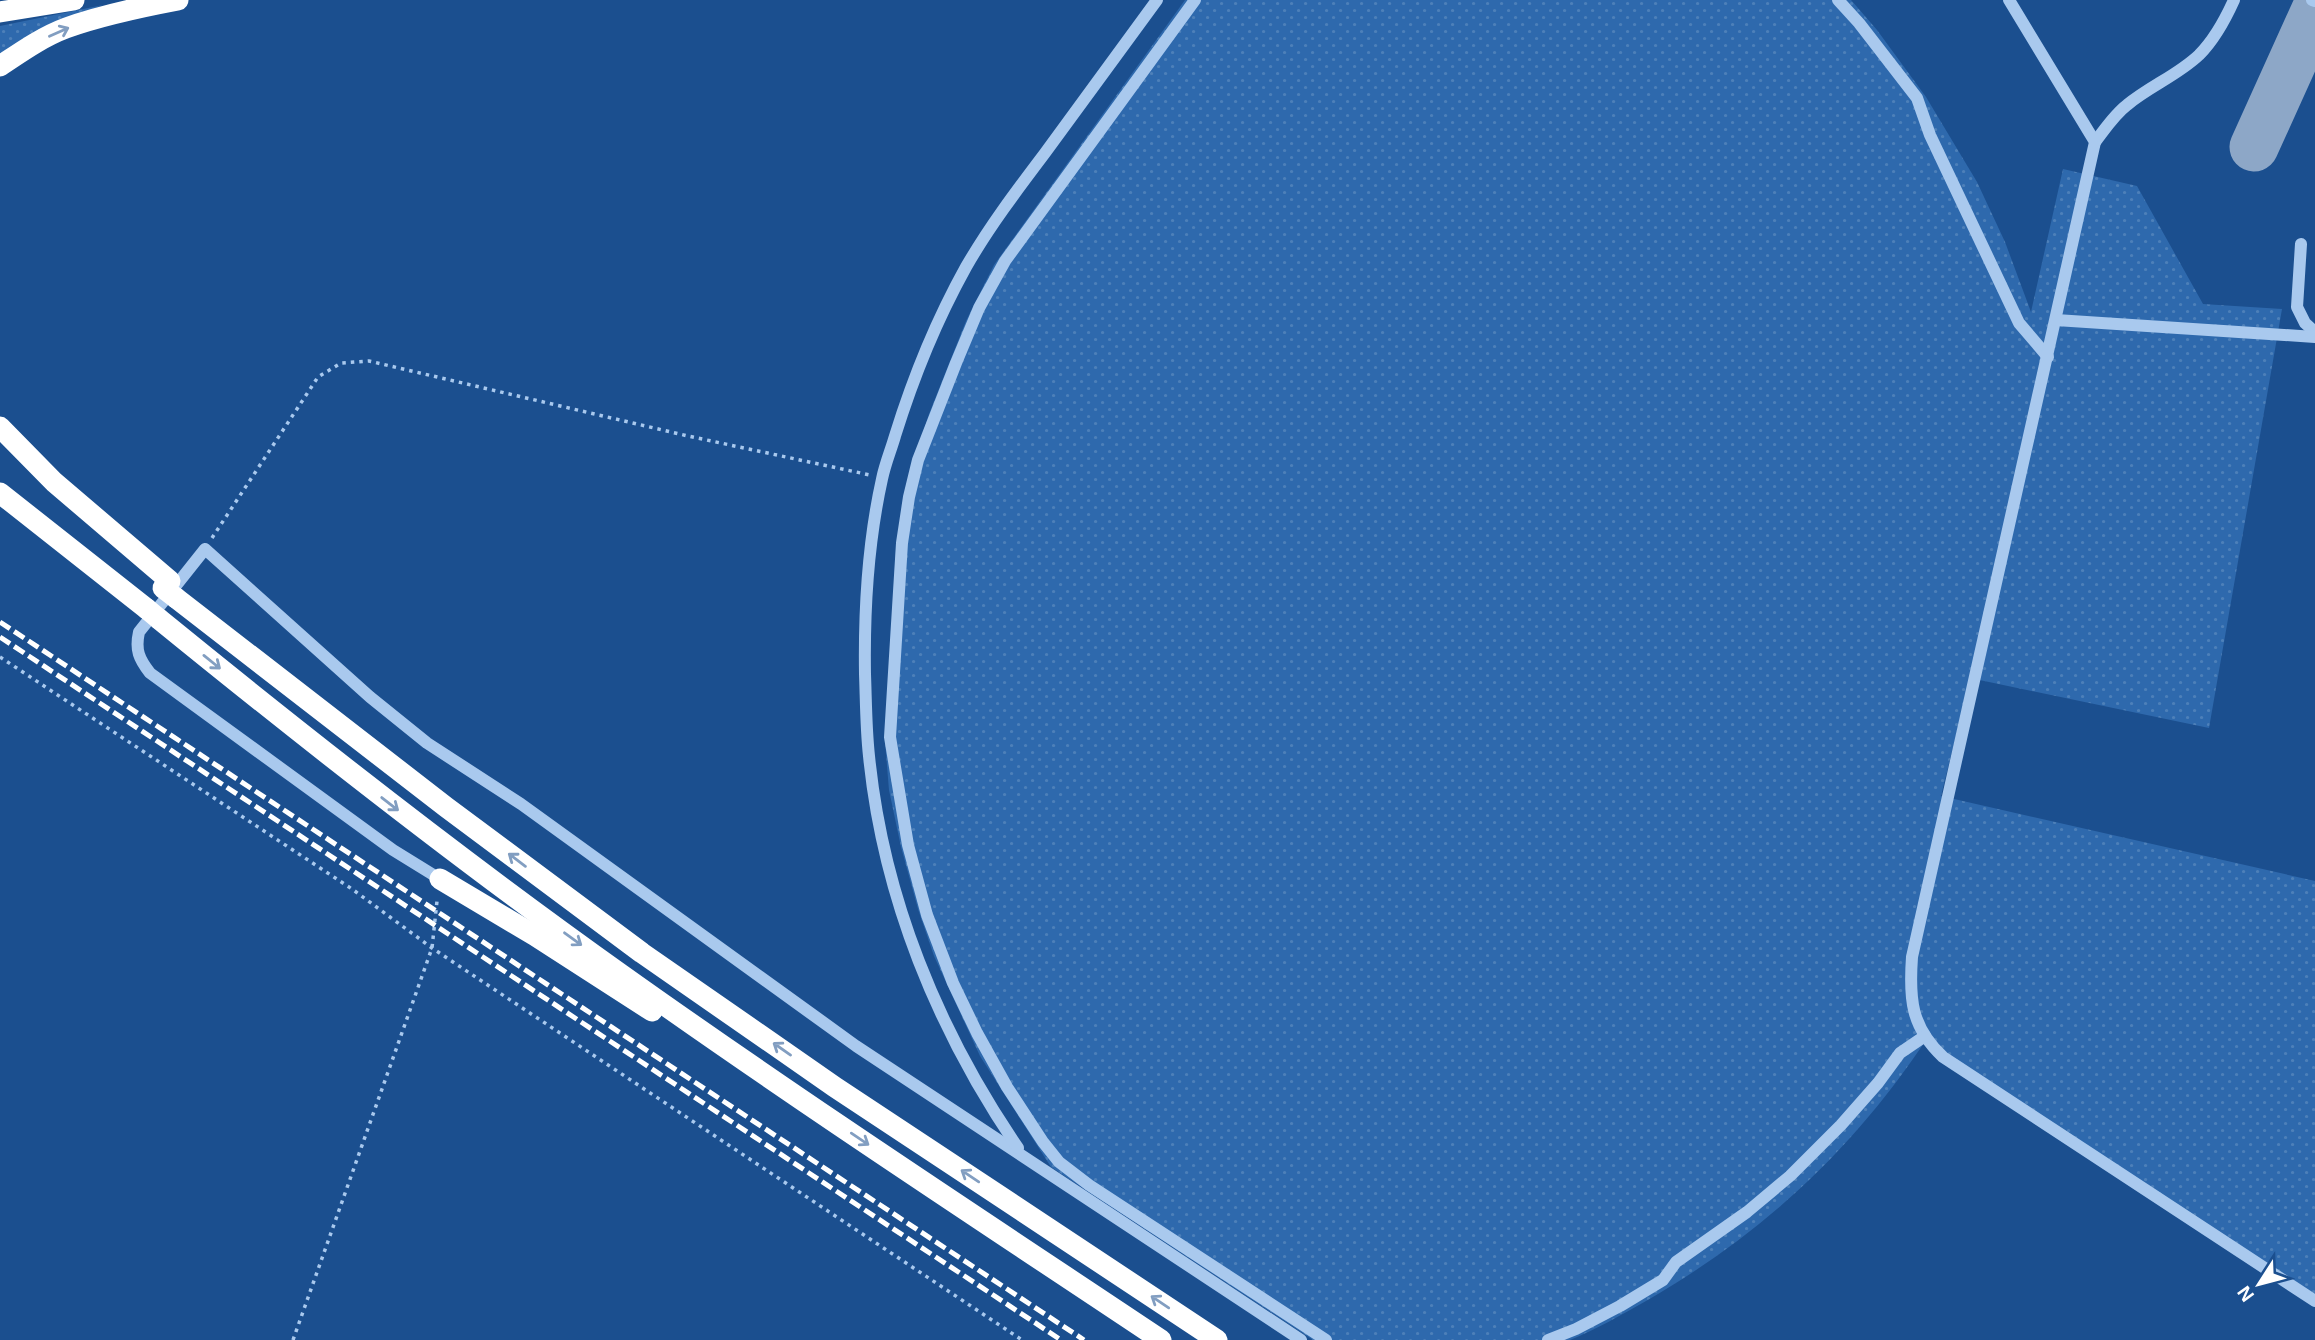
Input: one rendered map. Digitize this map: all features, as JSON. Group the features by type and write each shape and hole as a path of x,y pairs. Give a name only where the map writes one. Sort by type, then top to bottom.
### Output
{"highway":[{"path":"0,12 74,0"},
{"path":"0,66 28,47 66,28 137,8 178,0"},
{"path":"0,427 54,482 173,589"},
{"path":"0,449 278,676 446,807 642,953 835,1087 1217,1340"},
{"path":"0,477 91,562"},
{"path":"0,493 91,562 292,727 432,836 621,974 819,1112 1161,1340"},
{"path":"440,879 534,935 626,996 819,1112"}],"street":[{"path":"1022,1154 993,1112 968,1068 924,974 893,888 869,754 865,652 866,601 873,538 882,478 907,397 966,267 993,223 1157,0"},
{"path":"1195,0 1005,261 979,308 956,363 918,460 909,496 902,543 890,737 908,845 927,915 953,983 977,1033 1042,1142 1059,1163 1089,1185 1326,1340"},
{"path":"1838,0 1917,98 1930,135 2019,323 2048,356"},
{"path":"2010,0 2095,142"},
{"path":"2234,0 2213,40 2198,56 2127,105 2111,120 2095,142 1912,957 1910,990 1915,1016 1929,1044 1943,1058 2315,1301"},
{"path":"2301,244 2297,307 2305,323 2315,334"},
{"path":"2056,320 2315,334"},
{"path":"440,879 383,843 150,673 142,663 136,645 139,632 205,549 370,697 418,736 551,825 856,1046 1301,1340"},
{"path":"1548,1340 1576,1329 1663,1280 1676,1262 1747,1212 1790,1176 1841,1125 1878,1083 1900,1052 1925,1036"}],"path":[{"path":"205,549 318,377 341,363 369,360 688,436 882,478"},
{"path":"0,657 352,889 432,948 1023,1340"},
{"path":"293,1340 432,948 440,879"}],"shaded area":[{"path":"1185,0 1851,0 1877,30 1926,97 1977,182 2005,242 2031,312 2063,169 2137,186 2203,304 2282,309 2209,728 1970,678 1941,796 2315,881 2315,1294 1948,1056 1930,1034 1871,1114 1804,1185 1768,1217 1689,1275 1618,1317 1570,1340 1313,1340 1051,1167 980,1056 934,956 901,847 889,790 885,741 896,549 907,482 929,414 966,321 994,265"},
{"path":"103,5 37,32 0,55 0,26"}],"taxiway":[{"path":"2254,147 2315,12"}],"railway":[{"path":"0,622 1084,1340"},
{"path":"0,637 1061,1340"}]}
